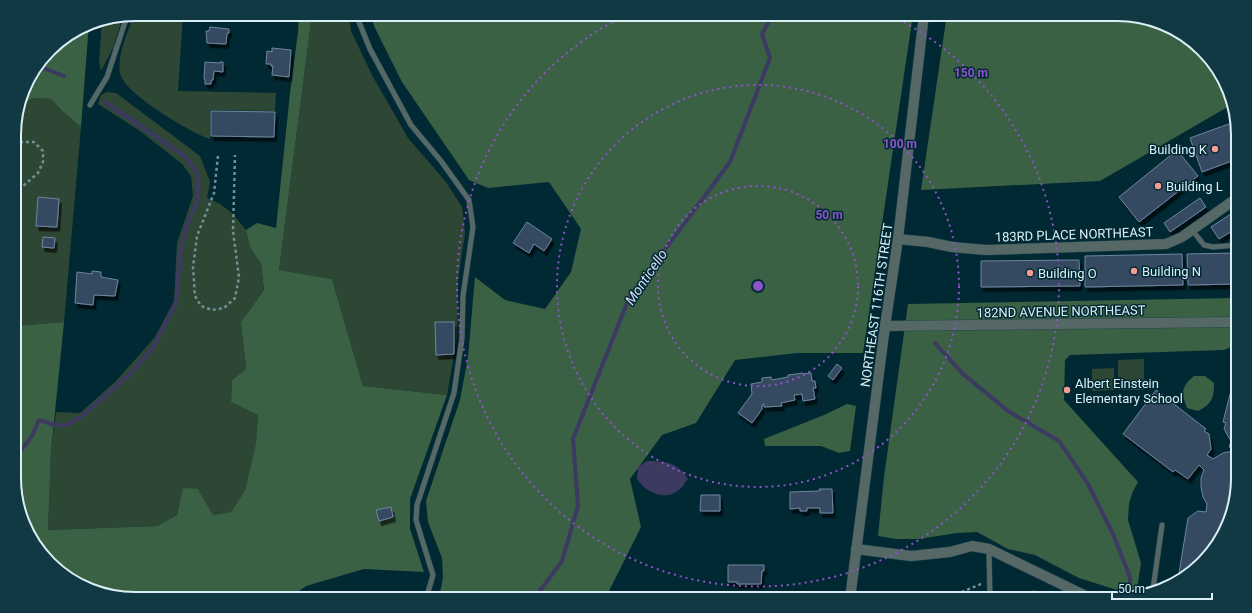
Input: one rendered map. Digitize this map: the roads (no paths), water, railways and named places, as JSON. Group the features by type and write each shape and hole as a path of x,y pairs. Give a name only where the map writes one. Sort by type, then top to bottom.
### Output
{"street":[{"name":"NORTHEAST 116TH STREET","path":"851,592 885,326 898,239 923,21"},
{"name":"183RD PLACE NORTHEAST","path":"898,239 928,242 952,247 986,250 1166,244 1182,237 1231,202"},
{"name":"182ND AVENUE NORTHEAST","path":"885,326 1231,322"},
{"path":"856,549 911,556 950,552 972,546 990,549 1078,592"}],"lane":[{"path":"90,106 107,77 125,21"},
{"path":"358,21 370,49 411,125 441,161 469,200 473,227 463,296 462,338 454,393 416,505 416,520 433,576 428,592"},
{"path":"1192,230 1204,245 1213,247 1231,246"},
{"path":"1153,586 1162,525"},
{"path":"990,549 990,592"}],"waterway":[{"name":"Monticello","path":"539,592 562,561 578,506 573,439 629,298 730,162 770,58 762,34 769,21"},
{"path":"43,68 64,76"},
{"path":"21,450 32,436 39,420 55,425 67,425 82,416 130,374 152,349 176,303 180,253 186,228 198,199 198,175 186,157 105,102"},
{"path":"935,343 962,373 1008,411 1059,441 1088,484 1113,534 1130,577 1129,591"}],"place":[{"name":"Building K","path":"1215,149"},
{"name":"Building L","path":"1158,186"},
{"name":"Building N","path":"1134,271"},
{"name":"Building O","path":"1030,273"},
{"name":"Albert Einstein Elementary School","path":"1067,390"}]}
